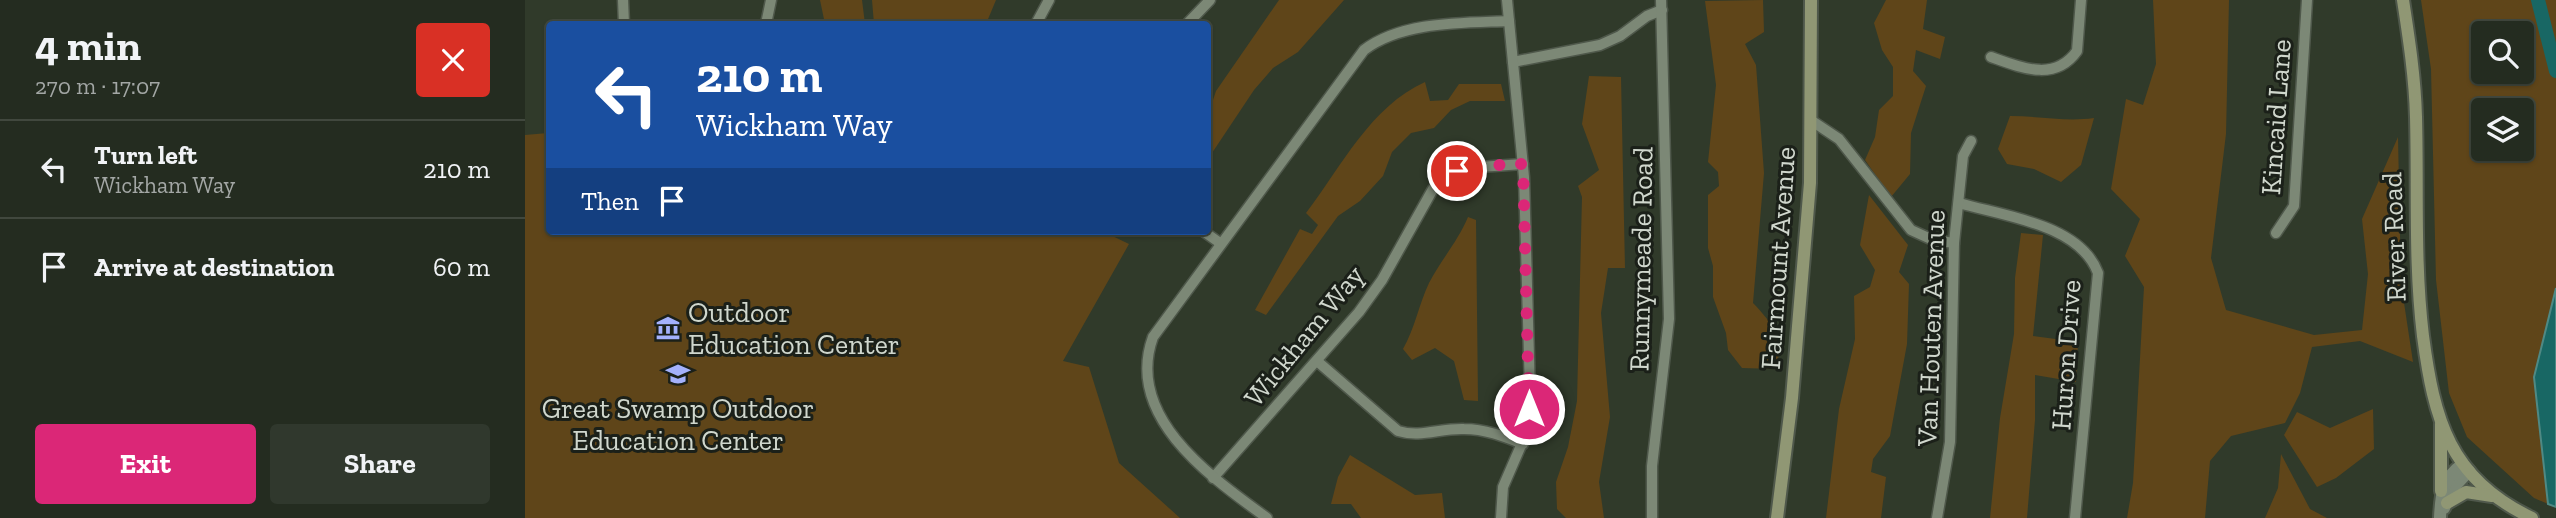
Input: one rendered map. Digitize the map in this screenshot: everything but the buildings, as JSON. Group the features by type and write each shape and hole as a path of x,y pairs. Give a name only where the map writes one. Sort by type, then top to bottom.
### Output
{"main road":[{"name":"Fairmount Avenue","path":"1777,518 1793,384 1812,121 1811,0"},
{"name":"River Road","path":"2403,0 2416,95 2416,276 2429,379 2441,424 2466,468 2495,497"},
{"path":"2441,424 2442,507"},
{"path":"2442,507 2466,492 2495,497 2532,518"}],"street":[{"path":"623,0 624,21"},
{"path":"767,21 771,0"},
{"path":"1038,21 1049,0"},
{"path":"1190,21 1210,0"},
{"path":"1501,518 1503,487 1523,444 1530,393 1523,164 1507,0"},
{"path":"1991,57 2039,71 2058,68 2077,51 2081,0"},
{"name":"Kincaid Lane","path":"2276,233 2294,206 2307,0"},
{"path":"1513,62 1600,45 1620,36 1662,5"},
{"name":"Runnymeade Road","path":"1652,518 1652,466 1669,320 1662,5"},
{"path":"1266,518 1213,478 1169,429 1153,400 1145,373 1153,337 1364,50 1383,37 1404,30 1509,21"},
{"path":"1812,121 1839,139 1911,230 1933,240 1954,243"},
{"name":"Van Houten Avenue","path":"1937,518 1950,442 1954,243 1963,156 1971,141"},
{"name":"Wickham Way","path":"1213,478 1317,361 1377,287 1433,189 1465,168 1523,164"},
{"name":"Huron Drive","path":"1959,203 2053,231 2089,257 2098,273 2075,518"},
{"path":"1209,235 1220,243"},
{"path":"1317,361 1398,430 1413,435 1445,429 1479,430 1523,444"},
{"path":"2442,507 2451,474 2466,468"}],"shaded area":[{"path":"820,0 862,0 865,21 824,21"},
{"path":"872,0 996,0 987,21 874,21"},
{"path":"1279,0 1344,0 1298,52 1273,68 1254,90 1211,154 1211,106 1216,91"},
{"path":"1763,0 1764,32 1745,44 1756,65 1764,173 1753,303 1775,333 1778,349 1777,369 1742,368 1728,350 1726,333 1713,297 1713,266 1708,248 1708,195 1719,186 1718,172 1708,162 1716,85 1705,1"},
{"path":"1886,0 1927,0 1923,29 1945,37 1940,59 1916,50 1913,71 1926,86 1911,133 1910,174 1891,197 1865,160 1875,137 1879,110 1893,96 1893,67 1882,50 1874,23"},
{"path":"2153,0 2229,0 2226,134 2211,258 2226,310 2314,335 2362,330 2368,274 2362,219 2398,137 2401,283 2413,362 2360,341 2312,347 2300,393 2285,423 2231,436 2210,461 2205,518 2127,518 2133,483 2144,287 2125,256 2140,219 2111,189 2126,99 2143,105 2156,64"},
{"path":"2421,0 2556,0 2556,288 2534,377 2548,504 2534,498 2467,437 2449,393 2436,280 2431,69"},
{"path":"1589,76 1621,77 1625,268 1608,268 1601,313 1610,417 1599,482 1604,518 1566,518 1557,509 1556,482 1568,447 1577,401 1582,197 1578,186 1599,170 1582,124"},
{"path":"1425,82 1430,101 1448,100 1459,84 1501,84 1505,101 1470,101 1451,110 1434,128 1411,133 1392,152 1383,176 1360,201 1338,216 1266,315 1255,310 1300,229 1312,234 1318,225 1306,213 1358,139 1389,106"},
{"path":"2010,116 2094,118 2081,165 2061,182 2034,169 2007,164 1998,149"},
{"path":"546,133 546,235 1110,235 1129,244 1063,361 1089,367 1119,463 1180,518 525,518 525,135"},
{"path":"1869,195 1908,245 1899,272 1909,284 1907,344 1890,436 1873,459 1871,472 1886,477 1881,518 1826,518 1839,409 1855,339 1854,296 1870,287 1875,270 1860,245"},
{"path":"1468,217 1476,220 1478,401 1464,400 1454,361 1435,348 1412,360 1403,349 1429,283"},
{"path":"2021,233 2043,235 2033,336 2078,342 2076,382 2035,375 2035,420 2027,518 1990,518 2000,418 2014,334 2015,278"},
{"path":"2373,409 2374,449 2336,478 2317,487 2284,435 2297,412 2330,428"},
{"path":"2281,454 2310,509 2327,518 2265,518 2278,488"},
{"path":"1350,455 1415,495 1442,493 1445,518 1361,518 1351,504 1331,504 1338,477"}],"water":[{"path":"2556,288 2556,507 2548,504 2534,377"}],"waterway":[{"path":"2538,0 2556,71"}],"place":[{"name":"Outdoor Education Center","path":"668,328"},
{"name":"Great Swamp Outdoor Education Center","path":"678,374"}],"route":[{"path":"1457,171 1474,166 1523,164 1529,409"}]}
